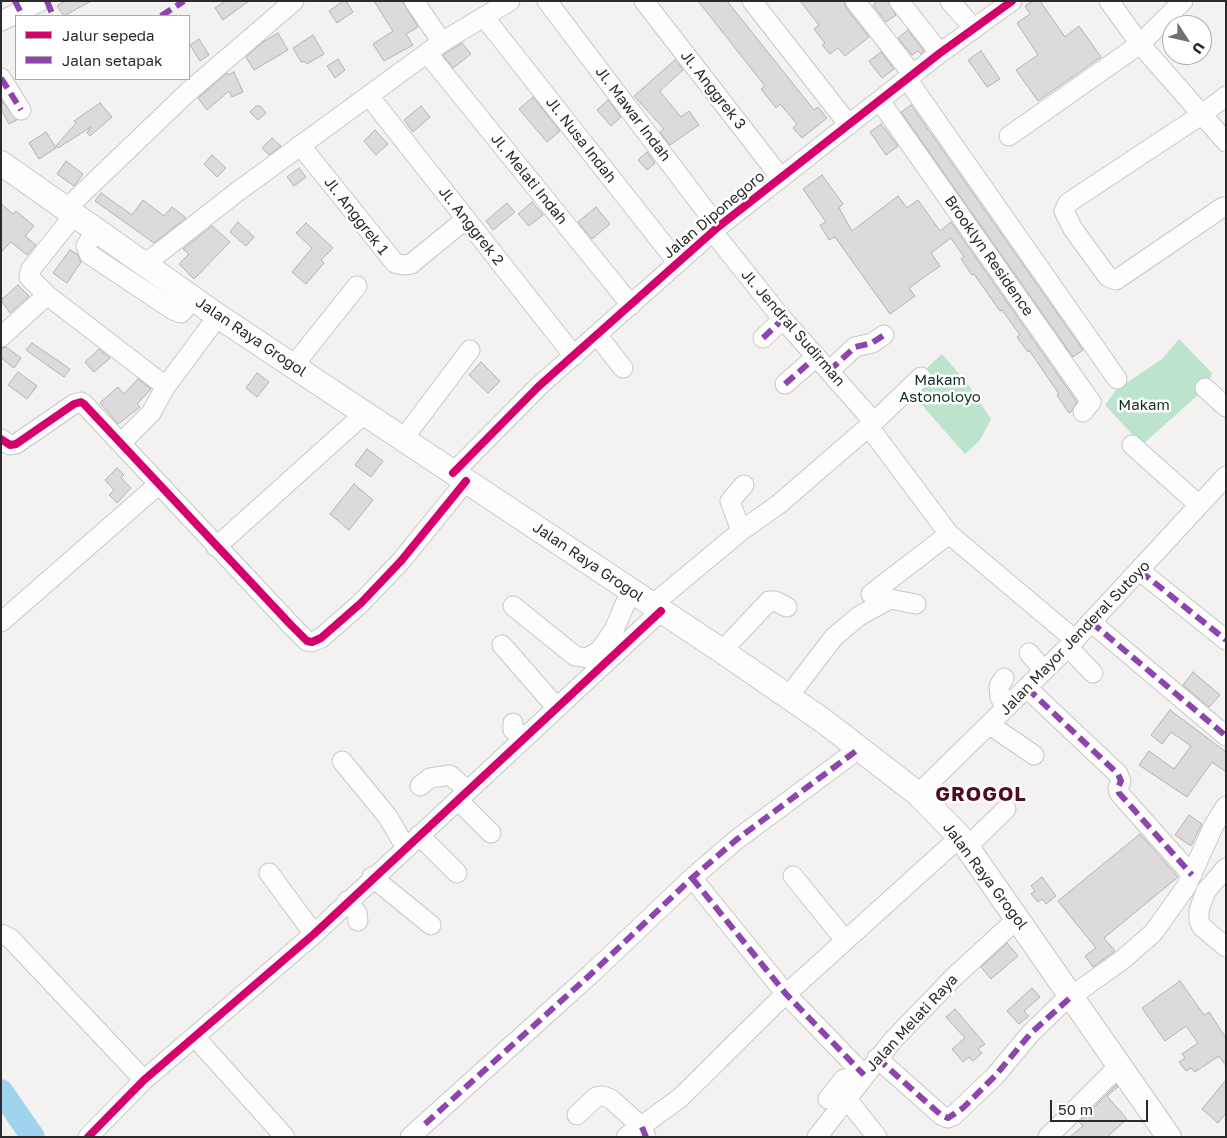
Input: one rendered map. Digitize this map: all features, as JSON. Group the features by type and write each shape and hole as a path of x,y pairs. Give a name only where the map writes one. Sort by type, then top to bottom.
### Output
{"main road":[{"name":"Jalan Raya Grogol","path":"1,163 218,316 722,651 860,748 918,794 963,842 1018,918 1169,1137"}],"street":[{"path":"1,21 17,6 41,1"},
{"path":"166,386 46,295 31,281 28,274 71,211 188,92 294,1"},
{"name":"Jl. Melati Indah","path":"414,1 434,47 630,306"},
{"path":"145,264 300,145 434,47 510,1"},
{"name":"Jl. Mawar Indah","path":"547,1 716,230"},
{"name":"Jl. Anggrek 3","path":"644,1 781,178"},
{"path":"752,1 849,125"},
{"path":"855,1 910,77 1117,379"},
{"path":"899,1 940,53"},
{"path":"950,1 974,29"},
{"name":"Jalan Diponegoro","path":"1,439 10,445 16,444 74,404 81,402 216,547 307,641 316,641 361,603 401,560 460,477 519,406 716,230 940,53 1012,1"},
{"path":"1109,1 1140,44 1226,142"},
{"path":"1009,136 1140,44 1183,1"},
{"name":"Jl. Nusa Indah","path":"484,17 678,263"},
{"path":"1,78 21,110"},
{"name":"Jl. Anggrek 2","path":"369,96 574,356"},
{"path":"1223,207 1116,280 1108,277 1073,229 1064,212 1068,203 1201,115 1226,96"},
{"name":"Brooklyn Residence","path":"880,101 1091,402 1083,412"},
{"name":"Jl. Anggrek 1","path":"300,145 395,263 411,264 466,219"},
{"path":"96,229 86,246 89,254 173,310 181,313 194,299"},
{"name":"Jl. Jendral Sudirman","path":"716,230 783,319 829,371 871,424 949,534 1071,643 1093,673"},
{"path":"294,365 357,286"},
{"path":"1,336 46,295"},
{"path":"121,443 151,413 166,386 218,316"},
{"path":"763,338 783,319"},
{"path":"598,335 623,368"},
{"path":"829,371 855,347 872,343 884,335"},
{"path":"403,440 470,350"},
{"path":"785,384 816,357"},
{"path":"88,1137 144,1080 314,934 372,877 413,842 525,738 656,608 741,531 779,504 871,424 921,377"},
{"path":"1206,388 1226,407"},
{"path":"216,547 364,414"},
{"path":"1132,445 1199,505"},
{"name":"Jalan Mayor Jenderal Sutoyo","path":"918,794 1044,671 1140,571 1226,476"},
{"path":"1,622 158,484"},
{"path":"741,531 730,502 744,485"},
{"path":"871,594 949,534"},
{"path":"1140,571 1226,640"},
{"path":"513,606 575,656 587,658 600,650 614,630 630,590"},
{"path":"788,697 834,637 859,616 890,599 916,604"},
{"path":"722,651 769,601 775,601 788,607"},
{"path":"1091,622 1226,736"},
{"path":"502,645 557,708"},
{"path":"1030,653 1044,671"},
{"path":"1004,678 999,686 1000,698 1006,708"},
{"path":"1027,688 1118,774 1121,781 1118,788 1119,793 1192,875"},
{"path":"513,723 513,730 525,738"},
{"path":"990,725 1034,754"},
{"path":"410,1137 430,1130 692,878 736,840 860,748"},
{"path":"342,761 388,817 413,842 457,873"},
{"path":"420,786 430,778 450,775 491,833"},
{"path":"877,1058 941,1115 948,1118 963,1108 995,1076 1032,1034 1072,996 1144,943 1183,892 1210,833 1226,806"},
{"path":"578,1115 596,1097 602,1096 610,1099 638,1134 680,1098 786,994 845,940 963,842 1006,809"},
{"path":"1226,868 1206,891 1199,910 1199,921 1202,927 1226,947"},
{"path":"269,873 314,934"},
{"path":"793,876 845,940"},
{"path":"372,877 431,925"},
{"path":"692,878 786,994 861,1078"},
{"path":"347,901 357,913 358,921"},
{"name":"Jalan Melati Raya","path":"817,1137 837,1099 861,1078 877,1058 954,977 1018,918"},
{"path":"1,934 10,938 144,1080"},
{"path":"195,1037 285,1137"},
{"path":"1048,1137 1119,1066"},
{"path":"837,1099 877,1137"}],"green space":[{"name":"Makam","path":"1179,339 1212,373 1208,386 1142,445 1105,405 1116,390 1162,359"},
{"name":"Makam Astonoloyo","path":"942,354 967,383 991,419 980,440 965,454 906,387"}],"building":[{"path":"65,1 91,1 66,15 63,15 57,6"},
{"path":"225,1 249,1 223,20 215,8"},
{"path":"343,1 346,1 353,12 337,23 329,11"},
{"path":"374,1 402,1 418,27 406,34 413,45 384,61 373,44 393,31"},
{"path":"698,1 727,1 814,110 818,107 827,118 802,138 793,128 797,124 780,104 776,108 761,89 765,86"},
{"path":"800,1 844,1 846,8 869,37 845,56 838,48 830,54 822,45 825,43 814,29 819,25"},
{"path":"877,1 888,1 896,15 886,22 873,5"},
{"path":"1033,1 1040,1 1065,37 1079,26 1101,57 1038,101 1016,70 1038,55 1017,23 1030,14 1025,6"},
{"path":"908,30 924,51 921,54 918,51 912,55 898,38"},
{"path":"278,33 288,50 254,70 246,57 263,42"},
{"path":"313,35 324,54 307,64 304,61 301,62 293,48"},
{"path":"199,39 209,55 200,61 190,45"},
{"path":"462,43 471,54 453,68 443,55"},
{"path":"981,51 1000,79 987,87 968,60"},
{"path":"881,52 894,69 882,78 869,61"},
{"path":"338,59 345,70 335,78 327,66"},
{"path":"675,60 683,70 660,91 681,117 689,111 699,125 670,145 660,132 664,129 634,96"},
{"path":"234,72 243,92 232,97 229,91 207,110 198,98 227,73 228,75"},
{"path":"533,97 560,131 547,142 519,109"},
{"path":"608,100 621,117 611,126 597,110"},
{"path":"2,101 17,120 9,124 1,109"},
{"path":"100,103 112,117 90,136 87,133 91,127 58,148 56,146 76,123 74,121"},
{"path":"911,105 1083,350 1073,357 901,112"},
{"path":"256,106 260,106 266,113 258,120 250,112"},
{"path":"421,106 430,117 413,132 404,120"},
{"path":"881,124 898,146 886,155 870,132"},
{"path":"375,130 388,144 376,155 364,141"},
{"path":"46,132 56,148 39,159 29,143"},
{"path":"272,138 281,146 269,155 262,148"},
{"path":"647,152 655,163 647,170 638,160"},
{"path":"212,155 226,168 217,177 204,164"},
{"path":"66,161 83,174 74,186 57,174"},
{"path":"299,168 306,177 294,186 287,177"},
{"path":"822,175 843,204 839,208 852,231 898,196 907,208 918,200 940,231 951,222 1077,402 1072,411 1069,413 1057,395 1059,394 1029,350 1028,352 1017,337 1020,335 1002,310 1000,311 974,274 972,275 961,259 964,257 951,238 931,253 940,266 909,288 915,296 890,314 835,237 829,240 820,225 826,222 803,189"},
{"path":"101,193 132,215 143,200 164,216 172,207 186,218 154,243 95,201"},
{"path":"532,202 543,215 529,226 518,214"},
{"path":"507,203 515,212 493,230 486,221"},
{"path":"1,204 13,214 16,211 34,226 25,236 36,245 27,255 11,242 1,252"},
{"path":"596,207 610,224 592,239 578,222"},
{"path":"238,222 254,237 246,246 230,232"},
{"path":"306,223 333,248 321,260 324,263 306,284 292,272 312,248 296,233"},
{"path":"212,226 230,242 194,279 179,264 189,254 183,249"},
{"path":"70,250 77,254 81,262 67,283 53,273"},
{"path":"18,285 29,296 10,313 1,300"},
{"path":"32,343 70,369 64,377 26,350"},
{"path":"6,347 21,358 14,368 1,358 1,348"},
{"path":"99,349 110,358 94,372 85,362"},
{"path":"481,362 500,381 488,393 469,375"},
{"path":"18,372 37,386 27,399 8,385"},
{"path":"257,373 269,382 257,397 246,388"},
{"path":"138,379 151,389 137,404 140,407 118,424 100,403 118,387 124,394"},
{"path":"367,449 383,461 371,477 355,465"},
{"path":"117,468 124,475 121,478 131,488 117,503 109,495 114,490 105,480"},
{"path":"354,484 373,500 349,530 330,514"},
{"path":"1193,672 1220,695 1209,707 1183,685"},
{"path":"1170,710 1226,752 1226,772 1212,762 1187,797 1139,765 1149,751 1174,769 1191,746 1171,732 1162,744 1151,735"},
{"path":"1189,815 1202,824 1191,846 1175,835"},
{"path":"1140,834 1178,877 1104,938 1115,951 1093,967 1085,956 1096,948 1058,901"},
{"path":"1042,877 1056,896 1046,904 1042,899 1038,902 1031,894 1035,891 1031,886"},
{"path":"1007,943 1018,956 991,979 981,967"},
{"path":"1180,981 1204,1015 1209,1012 1226,1038 1226,1066 1219,1056 1195,1072 1191,1068 1186,1071 1179,1062 1185,1058 1182,1054 1198,1043 1186,1026 1165,1041 1142,1008"},
{"path":"1032,988 1040,997 1024,1011 1029,1016 1019,1024 1007,1011"},
{"path":"955,1009 985,1044 978,1049 982,1053 973,1061 969,1057 963,1062 952,1049 965,1038 946,1017"},
{"path":"1226,1080 1226,1113 1218,1123 1202,1109"},
{"path":"1116,1085 1118,1087 1107,1096 1127,1119 1107,1137 1070,1137 1083,1126 1079,1122"}],"waterway":[{"path":"1,1091 33,1137"}],"marked path":[{"path":"15,1 20,11"},
{"path":"47,1 53,15"},
{"path":"163,15 184,1"},
{"path":"1,78 21,110"},
{"path":"763,338 783,319"},
{"path":"829,371 855,347 872,343 884,335"},
{"path":"785,384 816,357"},
{"path":"1140,571 1226,640"},
{"path":"1091,622 1226,736"},
{"path":"1027,688 1118,774 1121,781 1118,788 1119,793 1192,875"},
{"path":"425,1124 591,974 692,878 736,840 860,748"},
{"path":"692,878 786,994 864,1075"},
{"path":"877,1058 941,1115 948,1118 963,1108 995,1076 1031,1033 1072,996"},
{"path":"642,1127 646,1137"}],"cycle path":[{"path":"453,473 539,386 718,227 940,53 1012,1"},
{"path":"1,439 10,445 16,444 74,404 81,402 290,624 307,641 312,642 321,638 361,603 401,561 466,481"},
{"path":"88,1137 144,1080 314,934 661,611"}],"district":[{"name":"GROGOL","path":"981,795"}]}
